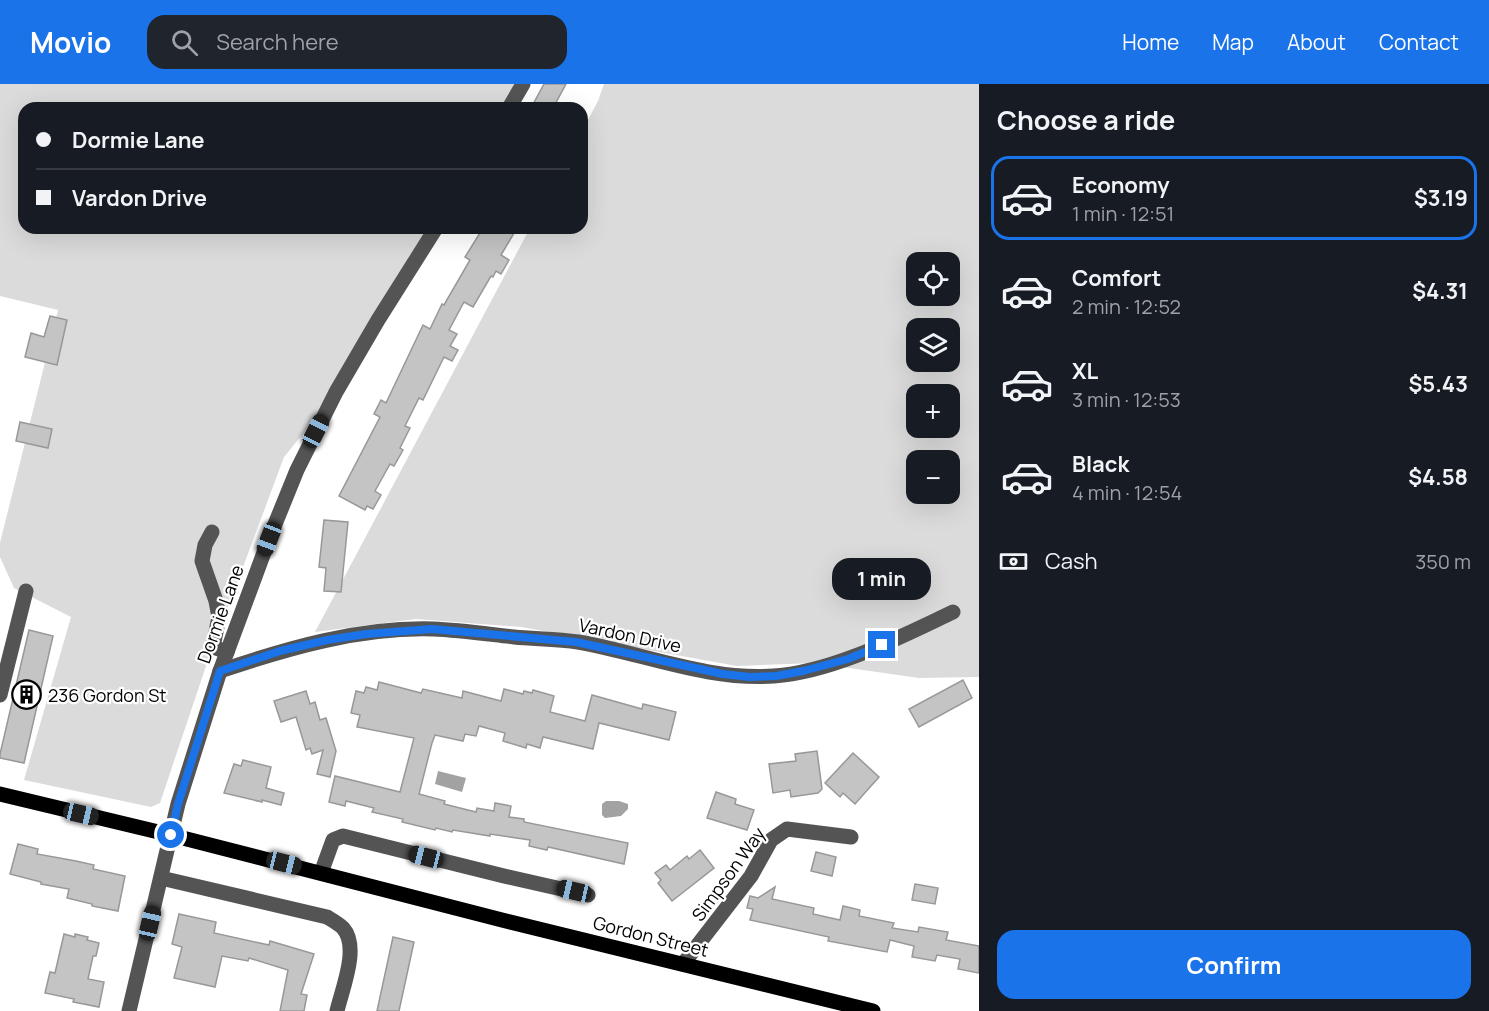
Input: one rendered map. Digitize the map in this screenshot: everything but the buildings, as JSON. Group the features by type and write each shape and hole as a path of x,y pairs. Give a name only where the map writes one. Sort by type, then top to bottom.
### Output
{"main road":[{"name":"Gordon Street","path":"0,794 873,1011"}],"street":[{"path":"512,102 523,84"},
{"name":"Dormie Lane","path":"129,1011 178,804 220,671 297,470 336,392 432,234"},
{"path":"212,532 205,545 202,561 219,617 213,647 227,652"},
{"path":"0,694 26,591"},
{"name":"Vardon Drive","path":"220,671 280,651 327,640 366,634 432,629 576,642 723,674 750,677 776,676 863,654 953,612"},
{"name":"Simpson Way","path":"683,964 751,876 771,840 787,829 851,837"},
{"path":"321,873 333,840 343,836 504,876 588,894"},
{"path":"161,878 327,917 343,928 350,942 351,954 337,1011"}],"shaded area":[{"path":"0,84 516,84 506,102 18,102 18,234 429,234 337,392 284,457 205,669 160,803 151,807 24,780 71,617 14,588 0,557 0,543 58,310 0,296"},
{"path":"604,84 979,84 979,677 919,678 814,663 737,666 521,627 416,619 315,632 527,234 588,234 588,120"},
{"path":"438,771 466,778 462,792 435,784"},
{"path":"606,801 628,804 628,809 621,816 605,818 602,815 602,804"}],"place":[{"name":"236 Gordon St","path":"27,695"}],"route":[{"path":"171,835 178,804 220,671 280,651 366,634 432,629 576,642 696,669 750,677 776,676 803,671 848,659 882,645"}]}
